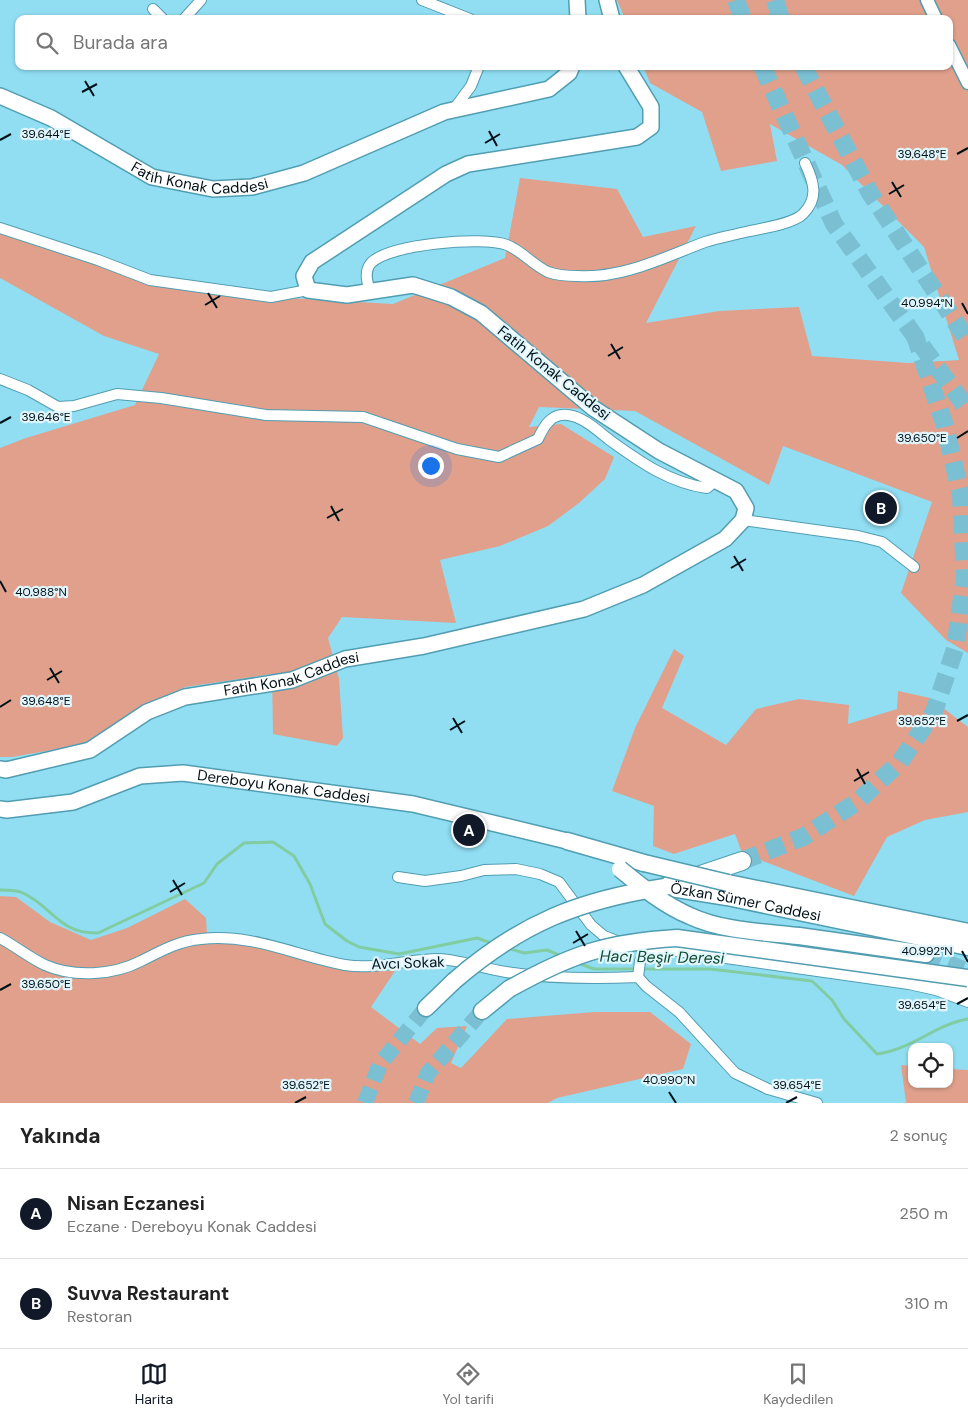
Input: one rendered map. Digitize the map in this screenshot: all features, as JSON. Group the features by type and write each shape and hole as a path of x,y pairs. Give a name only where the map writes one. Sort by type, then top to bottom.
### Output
{"highway":[{"path":"665,887 742,861"},
{"path":"896,968 938,983 968,988"}],"main road":[{"path":"577,0 578,15"},
{"path":"607,0 611,15"},
{"name":"Fatih Konak Caddesi","path":"0,96 51,118 152,177 213,189 252,187 278,182 304,173 454,109 549,89 570,70"},
{"path":"308,290 304,276 312,262 454,171 468,164 637,137 651,127 652,107 629,70"},
{"name":"Fatih Konak Caddesi","path":"0,769 16,768 90,750 147,712 185,696 292,680 345,660 424,646 584,609 643,585 725,539 743,520 746,508 736,491 659,451 593,408 480,313 450,297 413,285 347,295 308,290"},
{"name":"Dereboyu Konak Caddesi","path":"0,809 7,810 73,802 140,776 183,773 413,804 567,841"},
{"path":"567,841 644,863 728,883 968,932"},
{"path":"567,841 620,869 672,907 691,917 748,930 926,954"},
{"name":"Özkan Sümer Caddesi","path":"426,1008 479,959 535,925 588,902 665,887 727,897 968,947"},
{"path":"482,1011 509,989 572,956 636,940 677,938 714,942 968,978"}],"street":[{"path":"188,15 201,0"},
{"path":"422,0 460,15"},
{"path":"927,0 934,15"},
{"path":"153,9 159,15"},
{"path":"953,53 968,83"},
{"path":"454,109 471,86 477,70"},
{"path":"370,291 366,278 370,264 383,254 402,248 466,241 506,244 548,272 579,277 618,272 651,263 707,242 781,224 802,216 815,194 813,180 805,163"},
{"path":"0,228 98,260 150,280 272,297 308,290"},
{"path":"0,379 28,390 58,407 74,406 117,394 160,398 266,415 363,417 457,449 499,457 538,439 544,426 553,417 568,415 585,422 638,460 668,477 707,488 715,481"},
{"path":"743,520 858,536 882,542 914,567"},
{"path":"398,877 425,881 461,876 484,870 516,869 540,874 559,882 591,924 604,936 651,949 687,952 909,984 936,990 968,1002"},
{"name":"Avcı Sokak","path":"0,938 46,965 73,973 118,969 140,962 176,944 201,939 222,938 272,944 347,965 400,964 440,959 508,972 559,977 587,979 638,977"},
{"path":"651,949 640,961 638,977 646,986 680,1012 735,1073 768,1089 817,1103"}],"shaded area":[{"path":"617,0 968,0 968,653 946,640 901,593 932,502 783,446 769,485 635,411 539,407 529,427 561,424 614,457 605,479 579,503 548,526 500,546 440,560 456,623 342,617 328,638 339,679 343,738 337,746 273,734 272,674 185,687 139,709 81,745 12,757 0,757 0,448 26,438 135,405 159,354 104,336 0,278 0,232 150,280 271,297 393,304 505,258 520,178 617,189 643,237 696,226 646,323 719,311 799,307 812,356 908,363 959,360 924,247 842,165 770,124 777,161 721,171 702,112 650,83 645,70 953,70 953,15 623,15"},
{"path":"674,649 684,656 662,708 726,745 756,709 799,699 849,705 848,724 897,709 898,691 930,698 968,727 968,812 925,820 887,837 854,896 742,853 735,834 674,854 653,846 654,806 612,791 635,728"},
{"path":"0,896 16,897 50,922 91,940 127,928 185,899 206,918 207,934 348,968 395,971 371,1007 420,1044 437,1028 467,1026 451,1063 461,1068 507,1019 595,1012 650,1012 691,1044 683,1069 557,1098 548,1103 0,1103"},
{"path":"901,1065 908,1066 908,1088 953,1088 953,1069 968,1070 968,1103 906,1103"}],"waterway":[{"name":"Hacı Beşir Deresi","path":"0,890 23,893 42,905 57,919 74,929 98,933 204,883 217,864 244,843 273,842 294,856 310,884 325,924 347,941 359,947 399,954 477,938 494,944"},
{"name":"Hacı Beşir Deresi","path":"507,948 524,953 547,950 561,956"},
{"name":"Hacı Beşir Deresi","path":"578,963 594,969 710,969 812,981 832,1000 844,1019 877,1054 901,1048 945,1026 968,1019"}],"tunnel":[{"path":"736,0 742,15"},
{"path":"775,0 780,15"},
{"path":"764,70 834,224 968,410"},
{"path":"805,70 870,193 968,341"},
{"path":"742,861 803,837 857,802 900,762 934,712 955,649 965,576 961,495 945,426 915,336"},
{"path":"926,954 968,971"},
{"path":"365,1103 380,1064 426,1008"},
{"path":"416,1103 428,1073 482,1011"}],"place":[{"name":"Suvva Restaurant","path":"881,508"},
{"name":"Nisan Eczanesi","path":"469,830"}]}
